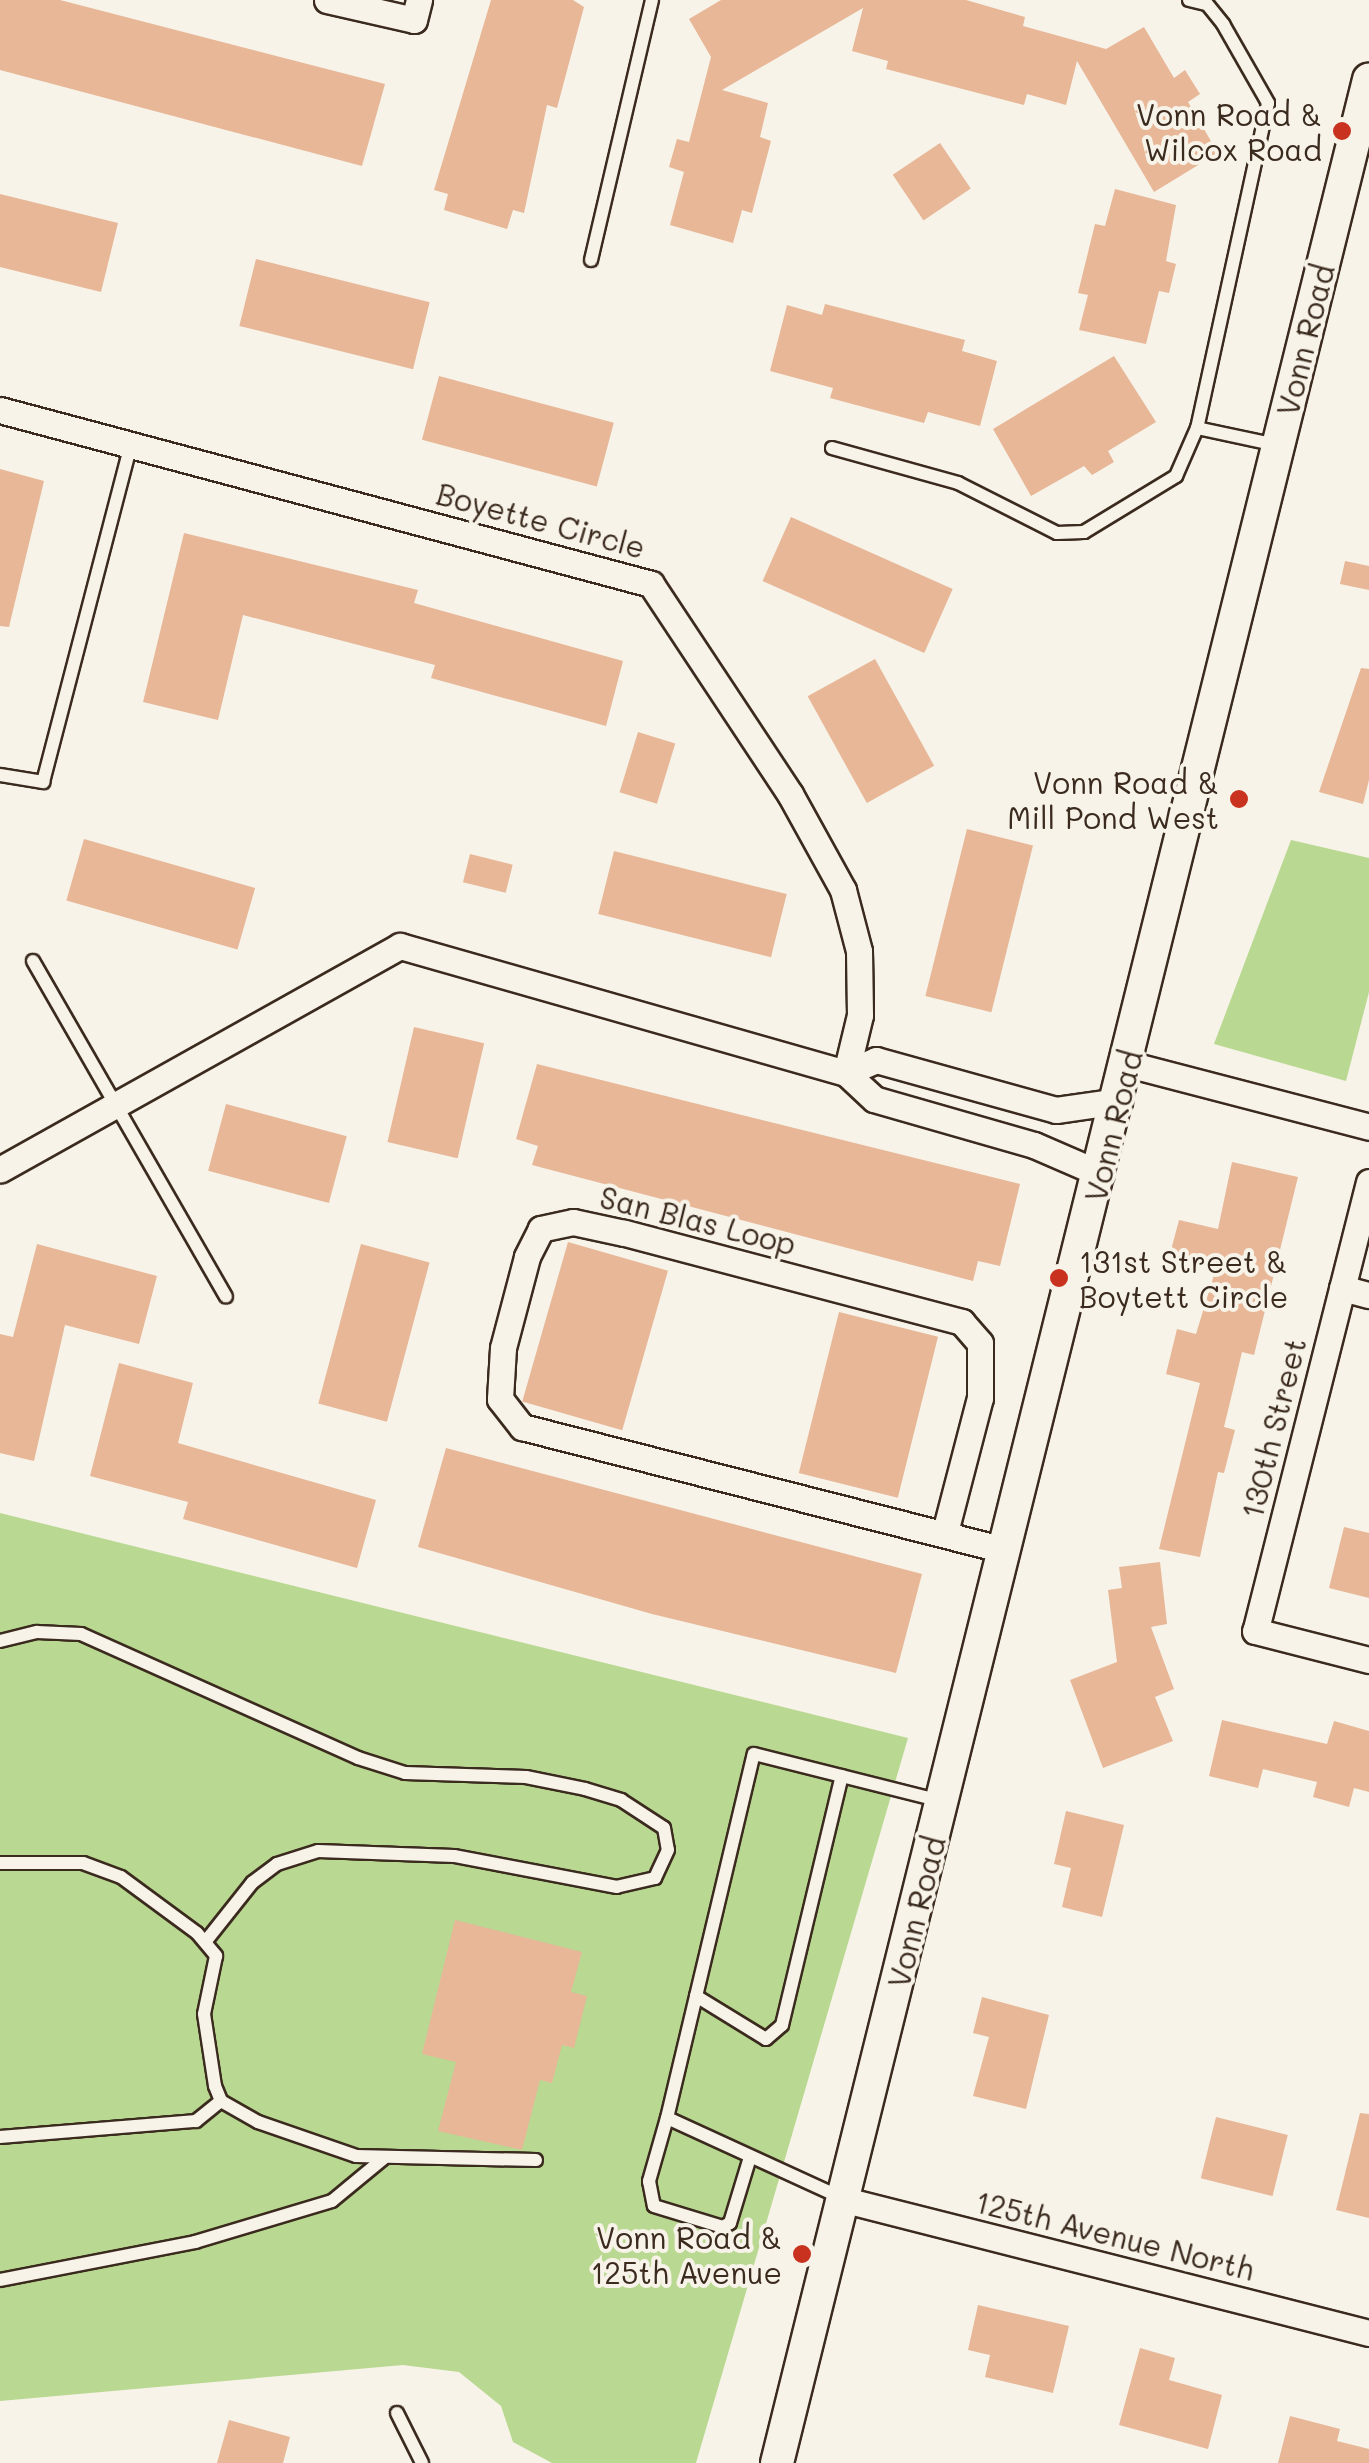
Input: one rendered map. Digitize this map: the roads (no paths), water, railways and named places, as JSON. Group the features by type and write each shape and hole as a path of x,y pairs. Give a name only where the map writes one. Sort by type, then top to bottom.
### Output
{"street":[{"path":"328,0 414,20 419,0"},
{"name":"Vonn Road","path":"776,2463 1119,1102 1369,79"},
{"name":"Boyette Circle","path":"0,410 650,584 790,794 843,890 860,967 860,1015 846,1073"},
{"path":"0,1170 400,946 846,1073 874,1099 1034,1145 1100,1174"},
{"path":"846,1073 876,1060 1056,1110 1119,1102"},
{"path":"1128,1064 1369,1127"},
{"name":"130th Street","path":"1369,1182 1255,1631 1369,1660"},
{"name":"San Blas Loop","path":"945,1532 980,1398 980,1343 962,1322 624,1233 573,1222 541,1229 502,1348 500,1399 522,1427 1006,1550"},
{"path":"1342,1288 1369,1295"},
{"name":"125th Avenue North","path":"845,2200 1369,2333"}],"lane":[{"path":"591,260 652,0"},
{"path":"832,448 958,483 1057,533 1084,532 1176,476 1196,428 1268,103 1223,24 1207,4 1190,0"},
{"path":"1196,428 1279,446"},
{"path":"0,775 43,782 132,444"},
{"path":"33,961 226,1297"},
{"path":"0,1641 37,1632 81,1634 358,1758 405,1773 526,1777 585,1789 633,1806 664,1828 668,1850 655,1878 617,1887 454,1856 318,1851 277,1864 252,1883 205,1942"},
{"path":"750,2157 730,2223 723,2227 654,2206 649,2181 754,1754 943,1802"},
{"path":"696,1996 766,2038 782,2025 842,1776"},
{"path":"0,1863 63,1860 121,1876 205,1942 216,1956 204,2042 221,2100 258,2122 356,2156 536,2160"},
{"path":"0,2137 196,2121 221,2100"},
{"path":"666,2118 845,2200"},
{"path":"0,2280 195,2242 332,2200 384,2158"},
{"path":"397,2413 422,2463"}],"place":[{"name":"Vonn Road & Wilcox Road","path":"1342,131"},
{"name":"Vonn Road & Mill Pond West","path":"1239,799"},
{"name":"131st Street & Boytett Circle","path":"1059,1278"},
{"name":"Vonn Road & 125th Avenue","path":"802,2254"}]}
